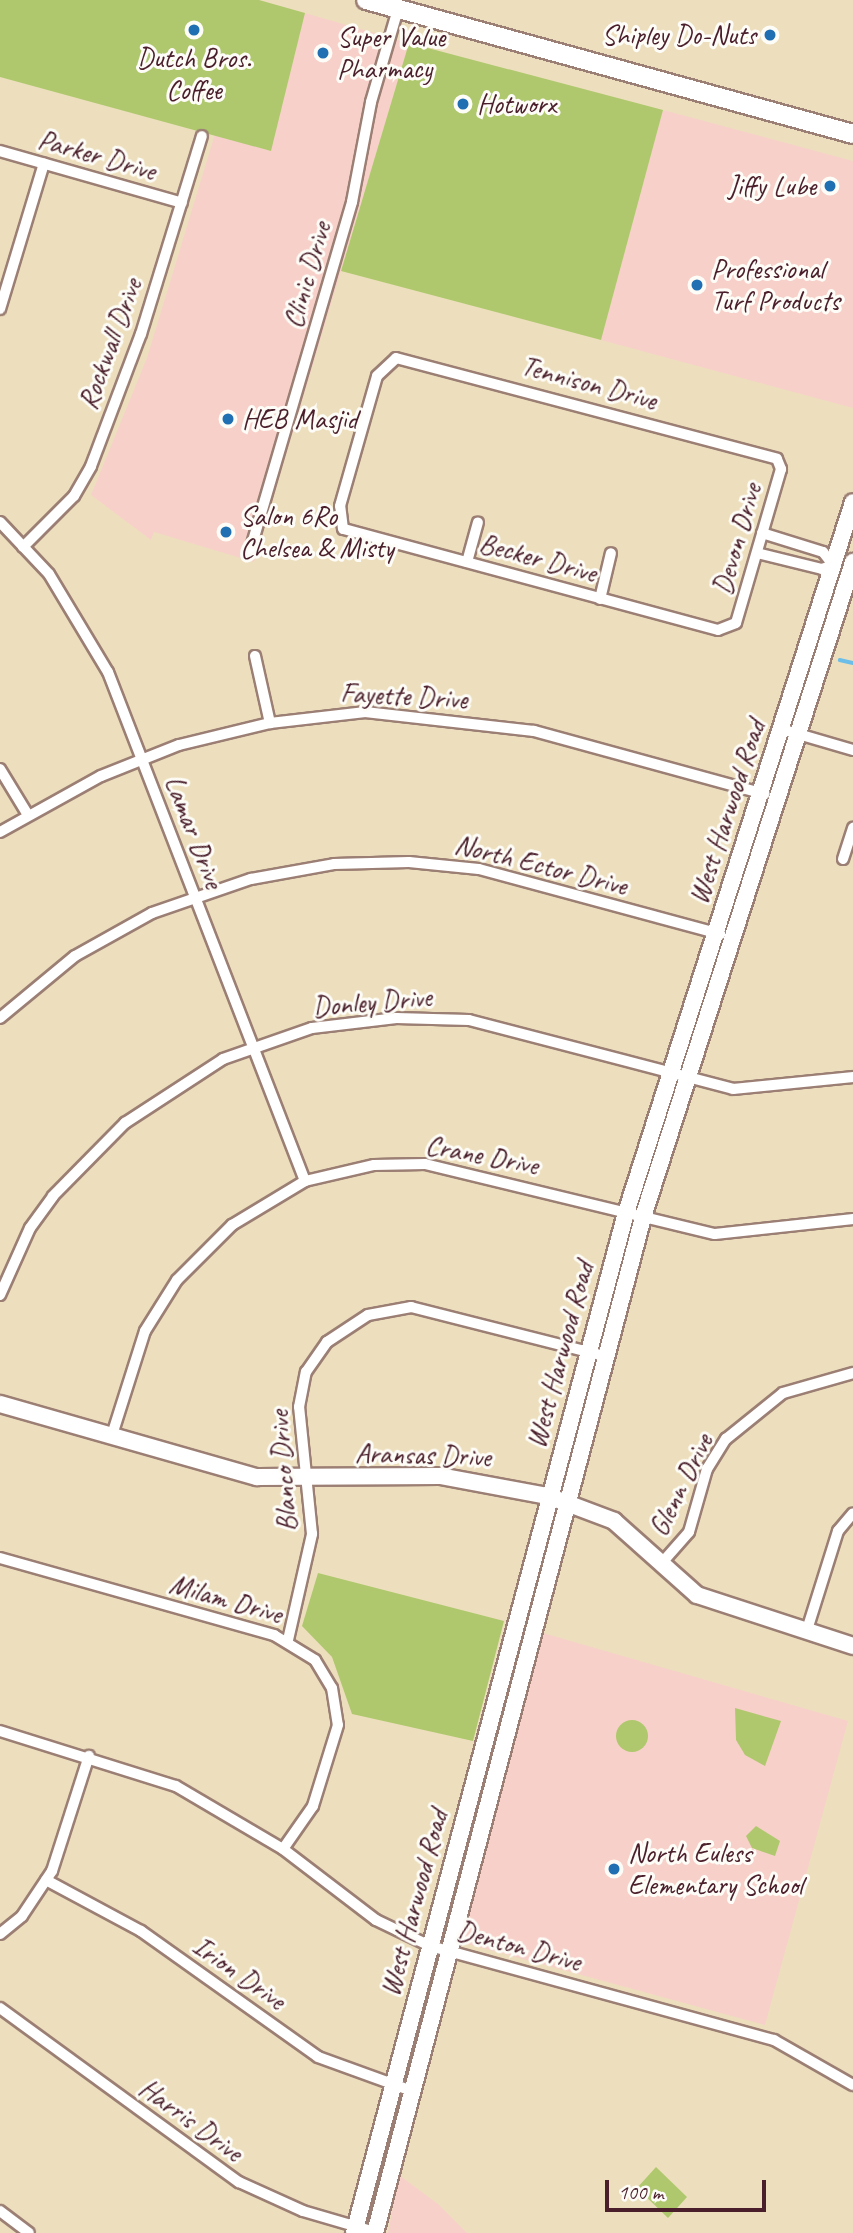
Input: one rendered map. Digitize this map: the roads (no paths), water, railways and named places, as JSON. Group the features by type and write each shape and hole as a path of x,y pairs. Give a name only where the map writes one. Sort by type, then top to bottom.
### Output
{"main road":[{"path":"367,0 853,134"},
{"name":"West Harwood Road","path":"355,2230 394,2086 483,1819 604,1356 643,1217 688,1078 761,793 853,502"},
{"name":"West Harwood Road","path":"375,2233 412,2091 465,1814 548,1496 626,1213 671,1072 778,798 852,568"},
{"name":"Aransas Drive","path":"0,1404 257,1477 308,1480 440,1476 567,1501 614,1521 660,1565 715,1604 853,1646"},
{"path":"465,1814 483,1819"}],"street":[{"name":"Clinic Drive","path":"250,551 352,202 371,102 398,9"},
{"name":"Rockwall Drive","path":"23,547 74,496 91,466 182,203 202,136"},
{"name":"Parker Drive","path":"0,151 182,203"},
{"path":"0,309 44,163"},
{"name":"Tennison Drive","path":"338,525 377,376 388,361 413,360 777,459"},
{"name":"Devon Drive","path":"727,628 736,623 757,554 781,470 777,459"},
{"name":"Lamar Drive","path":"0,522 71,605 108,672 251,1048 305,1181"},
{"path":"467,562 478,522"},
{"name":"Becker Drive","path":"338,525 600,599 727,628"},
{"path":"762,533 823,552 833,565"},
{"path":"600,599 611,553"},
{"path":"757,554 822,569 833,565 852,568"},
{"path":"256,656 270,723"},
{"name":"Fayette Drive","path":"0,832 141,758 270,723 365,712 492,723 778,798"},
{"path":"781,729 853,750"},
{"path":"0,769 28,815"},
{"path":"843,859 853,828"},
{"name":"North Ector Drive","path":"0,1018 75,956 195,895 334,864 445,863 723,935"},
{"name":"Donley Drive","path":"0,1295 30,1228 80,1166 149,1105 251,1048 348,1021 431,1017 527,1032 688,1078 753,1090 853,1077"},
{"name":"Crane Drive","path":"113,1435 145,1331 177,1280 250,1211 305,1181 374,1165 425,1164 643,1217 737,1236 853,1219"},
{"name":"Blanco Drive","path":"288,1640 312,1534 299,1407 306,1372 327,1342 368,1315 411,1307 604,1356"},
{"name":"Glenn Drive","path":"660,1565 689,1532 707,1469 726,1439 783,1393 853,1373"},
{"path":"806,1633 838,1531 853,1513"},
{"name":"Milam Drive","path":"0,1558 288,1640 326,1674 338,1725 313,1806 282,1849"},
{"name":"Denton Drive","path":"0,1731 89,1756 176,1786 282,1849 376,1920 438,1948 775,2040 853,2085"},
{"path":"0,1934 46,1880 89,1756"},
{"name":"Irion Drive","path":"46,1880 141,1931 318,2057 412,2091"},
{"name":"Harris Drive","path":"0,2008 239,2182 355,2230 375,2233"},
{"path":"0,2211 29,2233"}],"waterway":[{"path":"840,660 853,663"}],"place":[{"name":"Dutch Bros. Coffee","path":"194,30"},
{"name":"Shipley Do-Nuts","path":"770,35"},
{"name":"Super Value Pharmacy","path":"323,53"},
{"name":"Hotworx","path":"463,104"},
{"name":"Jiffy Lube","path":"830,186"},
{"name":"Professional Turf Products","path":"697,285"},
{"name":"HEB Masjid","path":"228,419"},
{"name":"Salon 6Ro Chelsea & Misty","path":"226,532"},
{"name":"North Euless Elementary School","path":"614,1869"}]}
